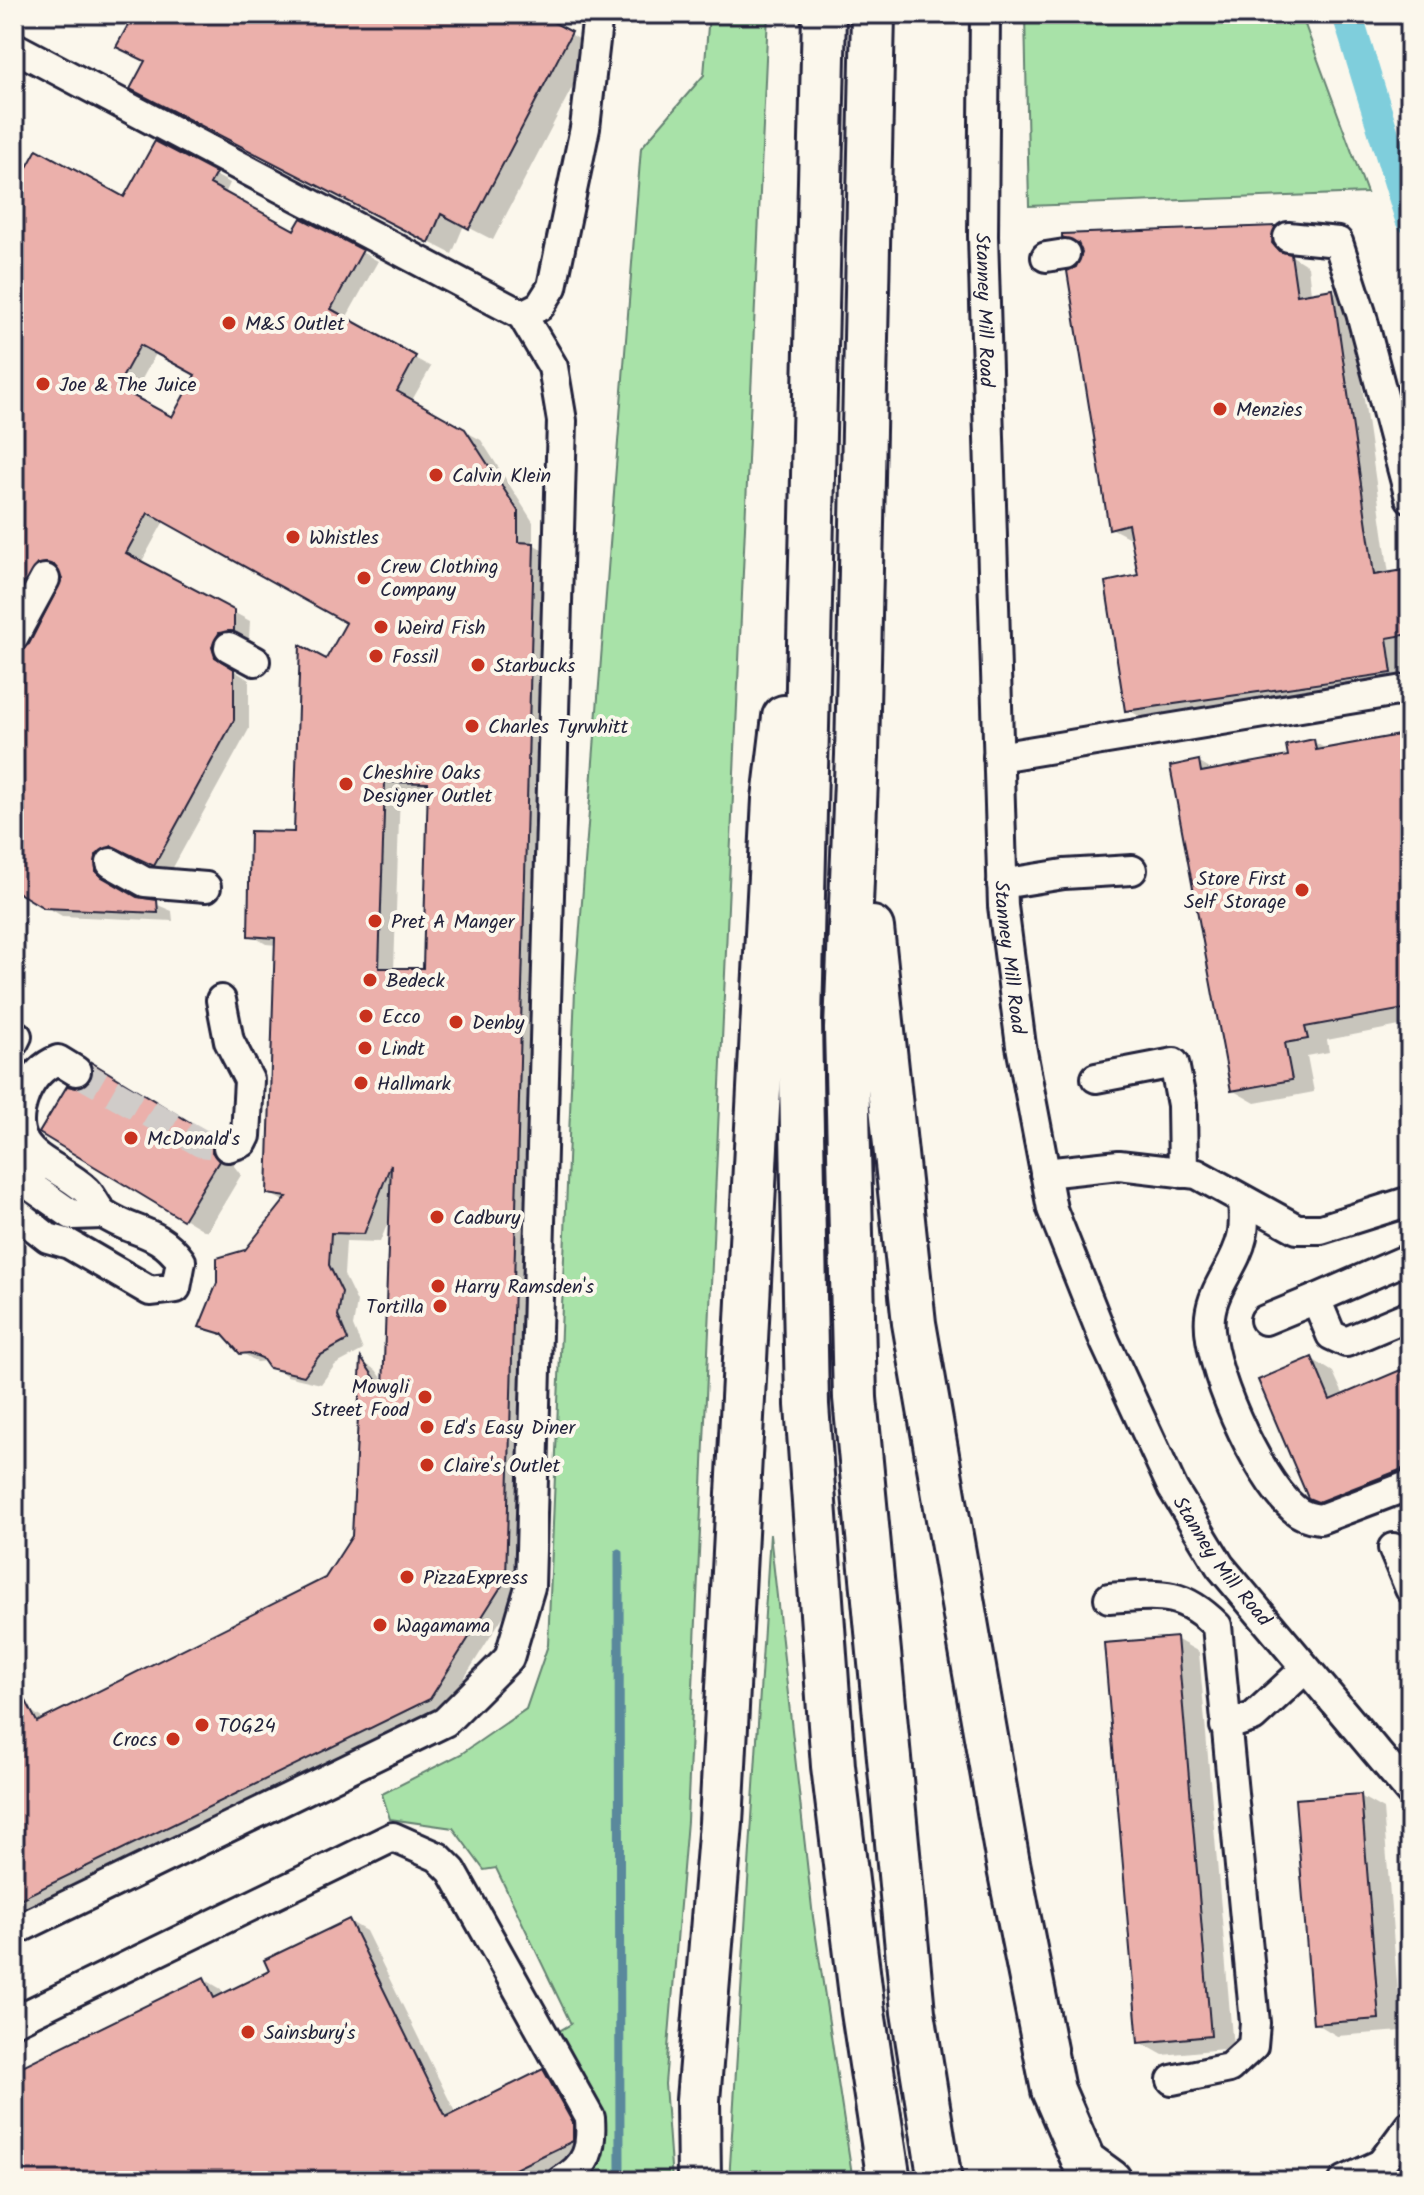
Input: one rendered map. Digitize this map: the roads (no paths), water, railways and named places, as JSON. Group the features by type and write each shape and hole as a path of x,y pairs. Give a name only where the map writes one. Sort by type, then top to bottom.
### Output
{"highway":[{"path":"824,14 800,1021 807,1405 833,1766 863,2012 889,2181"},
{"path":"873,14 857,755 846,1029 855,1398 913,2012 940,2181"},
{"path":"699,2181 698,2100 721,1823 774,799 814,471"},
{"path":"857,755 877,980 914,1323 944,1505 1053,2090 1084,2162 1110,2181"}],"street":[{"path":"522,315 540,306 552,287 585,128 598,14"},
{"name":"Stanney Mill Road","path":"985,14 983,236 1002,884 1021,1046 1052,1209 1099,1327 1173,1489 1220,1566 1305,1669 1407,1781"},
{"path":"14,47 522,315 553,367 562,421 531,1574 509,1658 445,1722 14,1931"},
{"path":"1288,237 1338,242 1361,313 1410,498"},
{"path":"14,636 45,579"},
{"path":"229,647 255,661"},
{"path":"998,757 1410,689"},
{"path":"111,863 145,882 206,887"},
{"path":"1002,884 1064,874 1132,870"},
{"path":"221,1000 229,1041 249,1080 246,1136 243,1142 228,1147"},
{"path":"14,1211 48,1238 69,1244 150,1291 176,1288 181,1261 172,1248 143,1229 103,1214 86,1190 29,1152 21,1128 22,1104 30,1084 46,1065 58,1060 76,1071"},
{"path":"1096,1078 1174,1063 1182,1105 1183,1173"},
{"path":"1045,1173 1119,1165 1197,1174 1297,1229 1321,1229 1410,1201"},
{"path":"1243,1200 1242,1239 1214,1299 1210,1315 1211,1352 1231,1406 1269,1477 1292,1508 1306,1517 1320,1519 1410,1485"},
{"path":"1265,1320 1410,1258"},
{"path":"1316,1299 1331,1335 1346,1342 1410,1315"},
{"path":"1393,1548 1410,1589"},
{"path":"1109,1598 1160,1595 1195,1604 1217,1626 1255,2023 1253,2046 1229,2068 1172,2080"},
{"path":"1225,1726 1253,1717 1305,1669"},
{"path":"14,2021 393,1837 438,1857 452,1871 590,2118 590,2149 585,2162 579,2171 561,2181"},
{"path":"1344,2181 1379,2172 1410,2125"}],"waterway":[{"path":"1347,14 1410,219"},
{"path":"619,1553 620,2181"}],"tunnel":[{"path":"76,1071 201,1143 228,1147"}],"place":[{"name":"M&S Outlet","path":"229,323"},
{"name":"Joe & The Juice","path":"43,384"},
{"name":"Menzies","path":"1220,409"},
{"name":"Calvin Klein","path":"436,475"},
{"name":"Whistles","path":"293,537"},
{"name":"Crew Clothing Company","path":"364,578"},
{"name":"Weird Fish","path":"381,627"},
{"name":"Fossil","path":"376,656"},
{"name":"Starbucks","path":"478,665"},
{"name":"Charles Tyrwhitt","path":"472,726"},
{"name":"Cheshire Oaks Designer Outlet","path":"346,784"},
{"name":"Store First Self Storage","path":"1302,890"},
{"name":"Pret A Manger","path":"375,921"},
{"name":"Bedeck","path":"370,980"},
{"name":"Ecco","path":"366,1016"},
{"name":"Denby","path":"456,1022"},
{"name":"Lindt","path":"365,1048"},
{"name":"Hallmark","path":"361,1083"},
{"name":"McDonald's","path":"131,1138"},
{"name":"Cadbury","path":"437,1217"},
{"name":"Harry Ramsden's","path":"438,1286"},
{"name":"Tortilla","path":"440,1306"},
{"name":"Mowgli Street Food","path":"425,1397"},
{"name":"Ed's Easy Diner","path":"427,1427"},
{"name":"Claire's Outlet","path":"427,1465"},
{"name":"PizzaExpress","path":"407,1577"},
{"name":"Wagamama","path":"380,1625"},
{"name":"TOG24","path":"202,1725"},
{"name":"Crocs","path":"173,1739"},
{"name":"Sainsbury's","path":"248,2032"}]}
